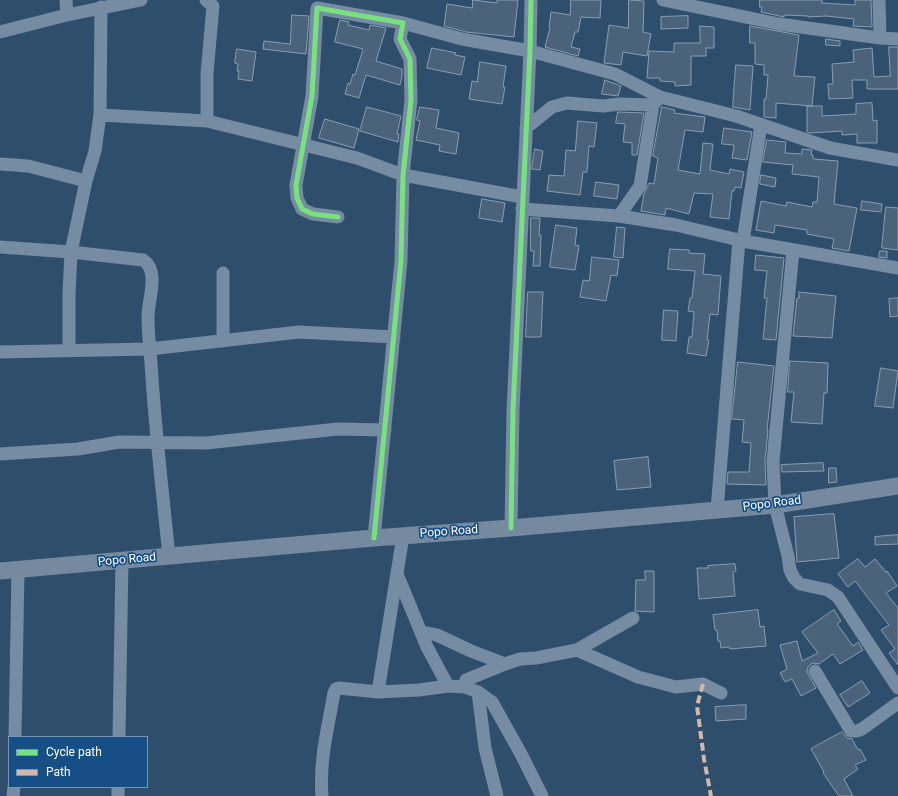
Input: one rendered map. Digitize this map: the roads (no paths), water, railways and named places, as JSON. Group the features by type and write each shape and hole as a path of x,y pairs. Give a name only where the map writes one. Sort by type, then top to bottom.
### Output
{"main road":[{"name":"Popo Road","path":"0,571 775,505 898,486"}],"street":[{"path":"66,0 67,15"},
{"path":"0,32 101,7 141,0"},
{"path":"206,0 213,6 207,73 207,121"},
{"path":"511,528 513,410 530,51 531,0"},
{"path":"664,0 780,24 880,38 898,39"},
{"path":"879,0 880,38"},
{"path":"69,351 68,294 71,252 86,181 95,151 100,115 101,7"},
{"path":"338,217 313,214 302,209 296,198 296,185 312,96 317,8 403,23 462,39 530,51 615,74 657,101"},
{"path":"374,538 401,261 403,175 411,100 410,59 400,39 403,23"},
{"path":"618,216 640,186 657,101"},
{"path":"526,128 552,108 567,103 603,106 657,101 736,116 761,126 830,148 898,160"},
{"path":"100,115 207,121 303,146 357,158 403,175 522,203 676,224 741,240 898,268"},
{"path":"717,510 741,240 761,126"},
{"path":"0,164 28,166 86,181"},
{"path":"0,247 71,252 143,260 149,264 152,270 148,317 150,349 157,443 169,556"},
{"path":"793,250 773,461 775,505 790,570 794,578 800,584 828,590 838,597 898,688"},
{"path":"223,273 223,341"},
{"path":"0,352 150,349 299,332 394,337"},
{"path":"0,454 78,449 119,442 206,443 338,429 385,430"},
{"path":"378,692 403,536"},
{"path":"119,736 122,560"},
{"path":"14,736 18,570"},
{"path":"397,574 422,632 427,648 448,686"},
{"path":"465,687 466,680 520,659 536,658 577,650 633,618"},
{"path":"422,632 437,635 471,651 505,664"},
{"path":"577,650 638,677 676,687 703,684 721,693"},
{"path":"815,671 851,731 862,729 898,702"},
{"path":"322,796 320,781 322,757 336,689 339,688 378,692 418,690 448,686 465,687 478,692 492,702 542,796"},
{"path":"478,692 486,748 498,796"}]}
